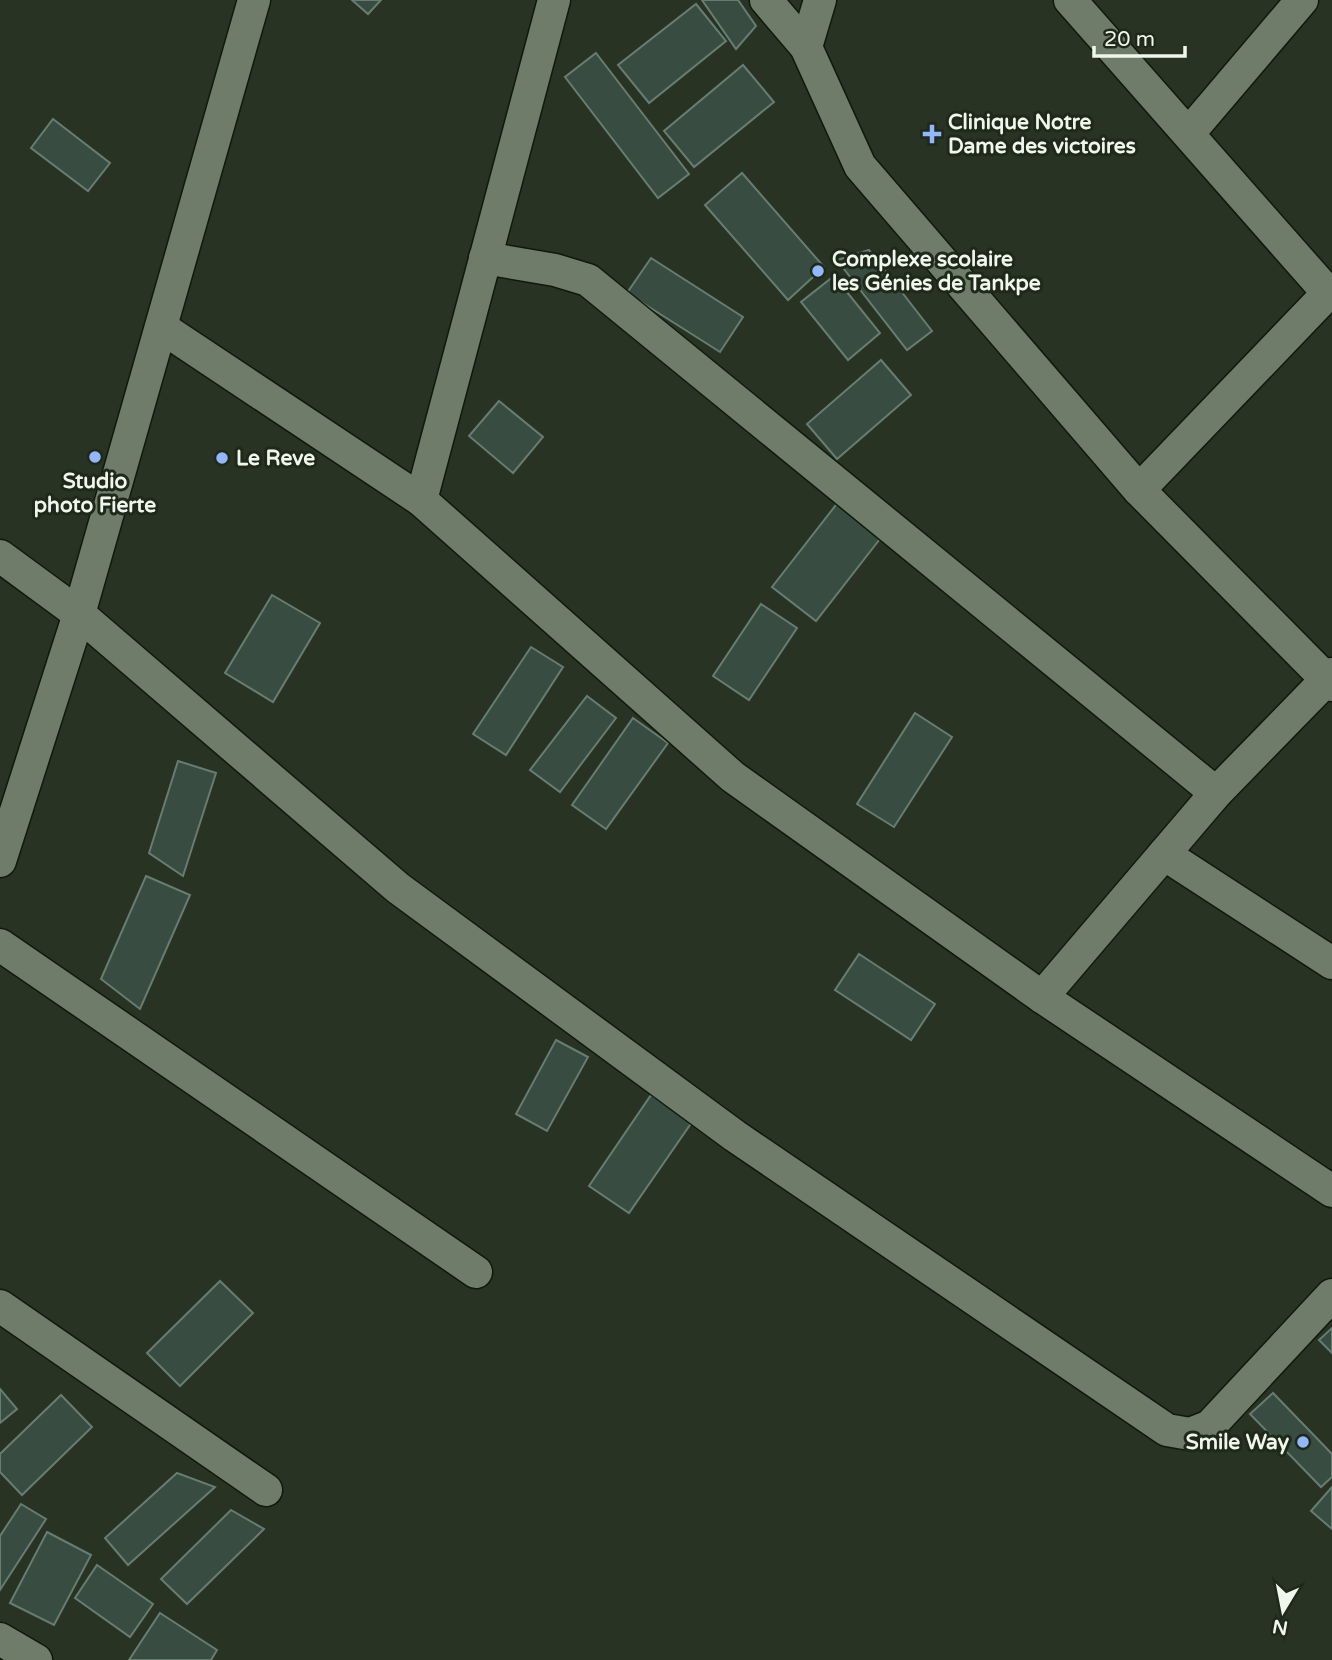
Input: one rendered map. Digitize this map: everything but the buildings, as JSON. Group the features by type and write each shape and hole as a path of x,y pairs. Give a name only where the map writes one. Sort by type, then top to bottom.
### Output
{"street":[{"path":"0,861 79,614 254,0"},
{"path":"421,500 554,0"},
{"path":"766,0 806,47 860,166 1139,490 1330,680 1216,793 1042,997"},
{"path":"806,47 820,0"},
{"path":"1070,0 1330,291 1139,490"},
{"path":"1189,133 1302,0"},
{"path":"485,258 555,270 588,280 1216,793"},
{"path":"161,327 421,500 733,777 1042,997 1332,1191"},
{"path":"0,556 79,614 398,888 735,1136 1167,1430 1190,1434 1210,1426 1332,1296"},
{"path":"1164,854 1332,963"},
{"path":"0,946 476,1272"},
{"path":"0,1306 265,1490"},
{"path":"0,1639 36,1660"}],"place":[{"name":"Clinique Notre Dame des victoires","path":"932,134"},
{"name":"Complexe scolaire les Génies de Tankpe","path":"818,271"},
{"name":"Studio photo Fierte","path":"95,457"},
{"name":"Le Reve","path":"222,458"},
{"name":"Smile Way","path":"1303,1442"}]}
